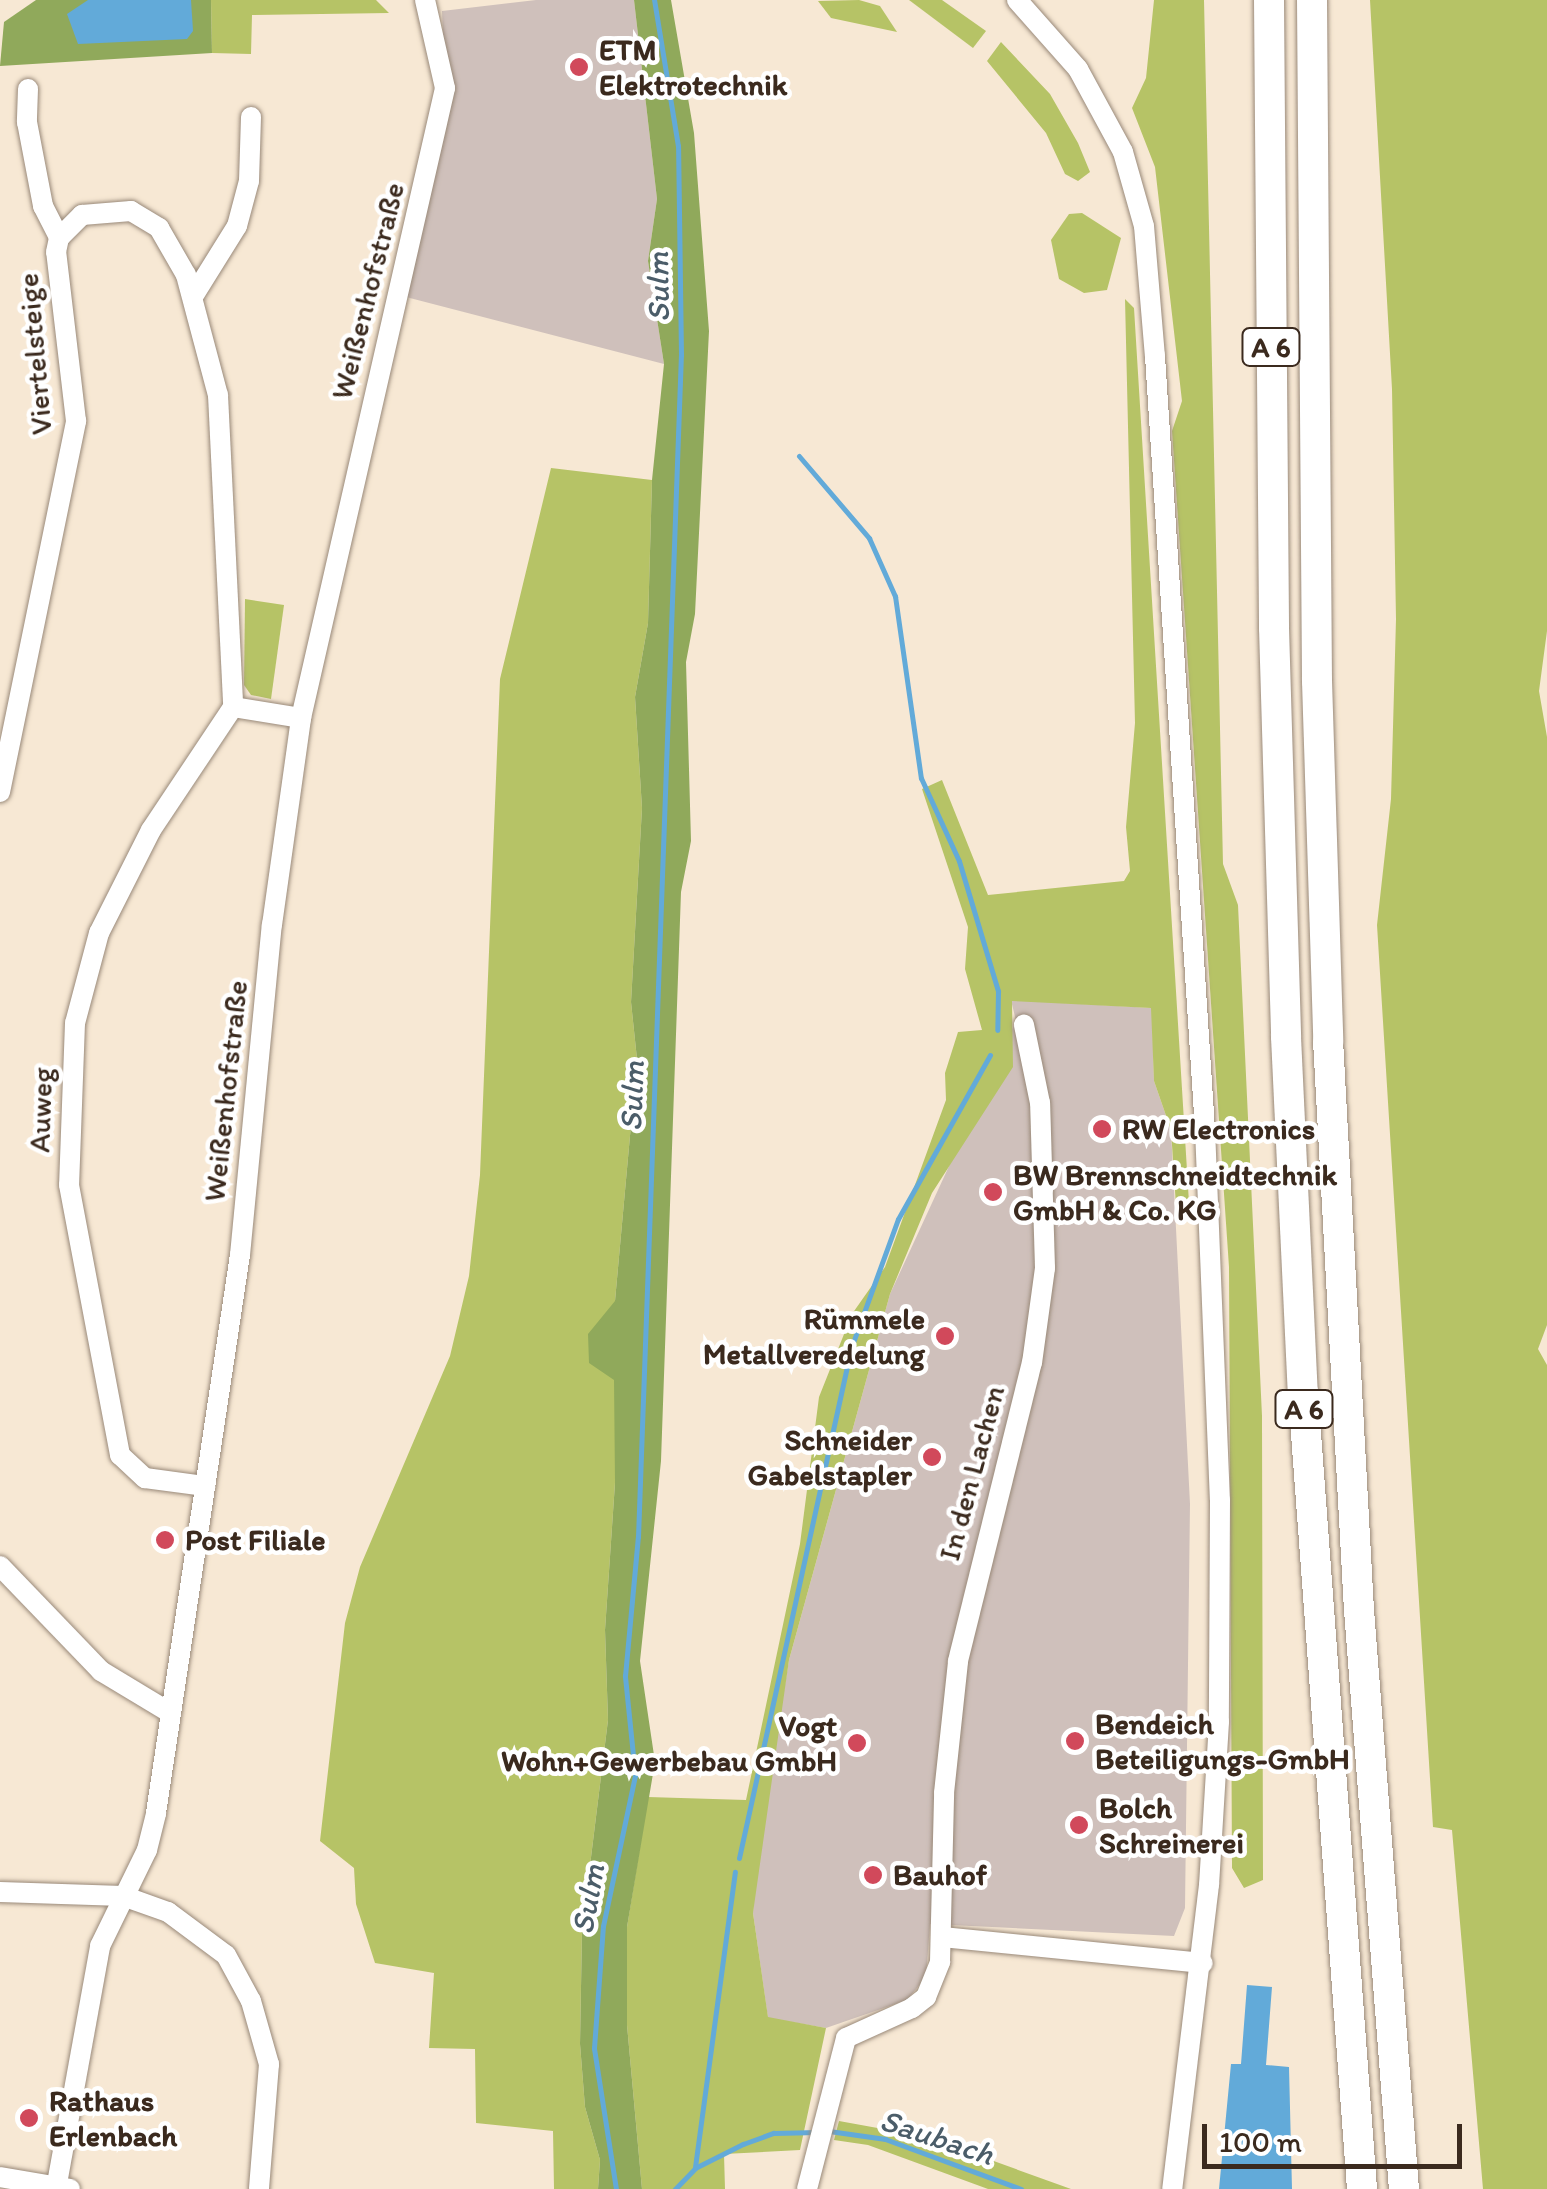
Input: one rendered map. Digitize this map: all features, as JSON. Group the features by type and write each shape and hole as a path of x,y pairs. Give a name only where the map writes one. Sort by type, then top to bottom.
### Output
{"highway":[{"name":"A 6","path":"1269,0 1271,400 1286,1038 1302,1393 1362,2189"},
{"name":"A 6","path":"1312,0 1317,682 1328,1040 1359,1610 1404,2189"}],"street":[{"name":"Weißenhofstraße","path":"60,2188 94,1976 122,1896 151,1837 240,1255 272,926 301,718 441,113 442,56 425,0"},
{"path":"1016,0 1057,40 1102,105 1134,185 1148,266 1216,1318 1220,1722 1203,1963 1172,2189"},
{"name":"Viertelsteige","path":"0,792 76,421 60,238 43,206 27,122 28,89"},
{"path":"194,295 237,226 249,181 251,117"},
{"path":"60,238 82,215 130,210 159,228 194,295 218,395 233,707 301,718"},
{"name":"Auweg","path":"205,1486 145,1478 120,1455 74,1218 69,1106 76,1023 99,933 151,830 233,707"},
{"name":"In den Lachen","path":"807,2189 846,2038 926,1996 942,1937 944,1794 958,1660 1032,1363 1044,1280 1040,1102 1024,1025"},
{"path":"0,1566 101,1670 169,1712"},
{"path":"0,1892 122,1896 182,1919 238,1970 269,2064 260,2189"},
{"path":"942,1937 1203,1963"},
{"path":"4,2182 60,2188"}],"shaded area":[{"path":"536,0 634,0 657,199 648,261 664,364 406,297 447,125 442,11"},
{"path":"1011,1000 1152,1008 1154,1081 1171,1130 1190,1504 1185,1908 1174,1936 930,1924 926,1977 907,2000 826,2028 768,2018 753,1913 755,1867 789,1660 890,1294 1016,1021"}],"green space":[{"path":"36,0 211,0 212,53 0,66 4,22"},
{"path":"211,0 376,0 389,13 252,15 251,54 212,53"},
{"path":"634,0 671,0 694,133 709,331 695,614 686,662 691,841 681,892 661,1461 640,1661 655,1762 627,1927 627,2025 642,2189 598,2189 600,2160 585,2107 580,2044 582,1930 608,1720 605,1630 615,1483 614,1380 589,1363 588,1334 615,1301 637,1059 631,1002 642,808 635,697 648,623 652,480 664,364 648,261 657,199"},
{"path":"859,0 880,6 897,32 831,18 818,1"},
{"path":"909,0 942,0 986,31 973,48"},
{"path":"1154,0 1204,0 1223,864 1238,905 1262,1416 1263,1880 1244,1888 1232,1868 1229,1267 1172,431 1182,401 1155,167 1132,108 1146,78"},
{"path":"1370,0 1547,0 1547,631 1539,691 1547,737 1547,1325 1538,1349 1547,1365 1547,2189 1483,2189 1452,1830 1433,1827 1377,925 1391,799 1396,619 1392,389"},
{"path":"1001,42 1050,94 1078,143 1090,172 1078,181 1065,174 1046,133 987,61"},
{"path":"1082,213 1121,238 1107,290 1084,293 1059,279 1051,240 1069,214"},
{"path":"1125,299 1134,308 1190,1219 1177,1221 1171,1130 1154,1081 1151,1008 1012,1001 1013,1067 932,1193 890,1294 789,1660 753,1913 768,2017 826,2028 800,2150 724,2154 725,2189 642,2189 627,2025 627,1927 648,1797 746,1800 800,1544 819,1397 852,1314 885,1267 946,1100 945,1073 958,1032 982,1030 965,969 968,927 922,789 942,780 988,895 1124,881 1130,871 1126,827 1135,723"},
{"path":"551,468 652,480 648,623 635,697 642,808 631,1002 637,1059 615,1301 615,1483 605,1630 608,1720 582,1930 580,2044 585,2107 600,2160 598,2189 554,2189 553,2131 476,2123 475,2049 429,2048 434,1973 375,1963 356,1904 354,1868 320,1841 345,1623 360,1567 450,1356 469,1276 480,1175 500,679"},
{"path":"245,599 284,605 271,699 251,695 244,685"},
{"path":"839,2121 927,2137 1071,2189 988,2189 868,2145 834,2140"}],"water":[{"path":"88,0 191,0 193,31 187,39 78,44 67,14"},
{"path":"1247,1985 1272,1987 1266,2065 1289,2067 1292,2189 1219,2189 1231,2064 1241,2064"}],"waterway":[{"name":"Sulm","path":"616,2189 594,2048 603,1926 635,1775 625,1676 638,1537 681,355 678,146 654,0"},
{"path":"799,456 869,538 895,596 921,778 959,861 998,991 997,1030"},
{"path":"739,1858 851,1348 898,1219 990,1055"},
{"path":"695,2167 735,1872"},
{"name":"Saubach","path":"829,2131 885,2139 1021,2189"},
{"name":"Saubach","path":"675,2189 695,2168 743,2144 774,2133 818,2132"}],"place":[{"name":"ETM Elektrotechnik","path":"579,67"},
{"name":"RW Electronics","path":"1102,1129"},
{"name":"BW Brennschneidtechnik GmbH & Co. KG","path":"993,1192"},
{"name":"Rümmele Metallveredelung","path":"945,1336"},
{"name":"Schneider Gabelstapler","path":"932,1457"},
{"name":"Post Filiale","path":"165,1540"},
{"name":"Bendeich Beteiligungs-GmbH","path":"1075,1741"},
{"name":"Vogt Wohn+Gewerbebau GmbH","path":"857,1743"},
{"name":"Bolch Schreinerei","path":"1079,1825"},
{"name":"Bauhof","path":"873,1875"},
{"name":"Rathaus Erlenbach","path":"29,2118"}]}
